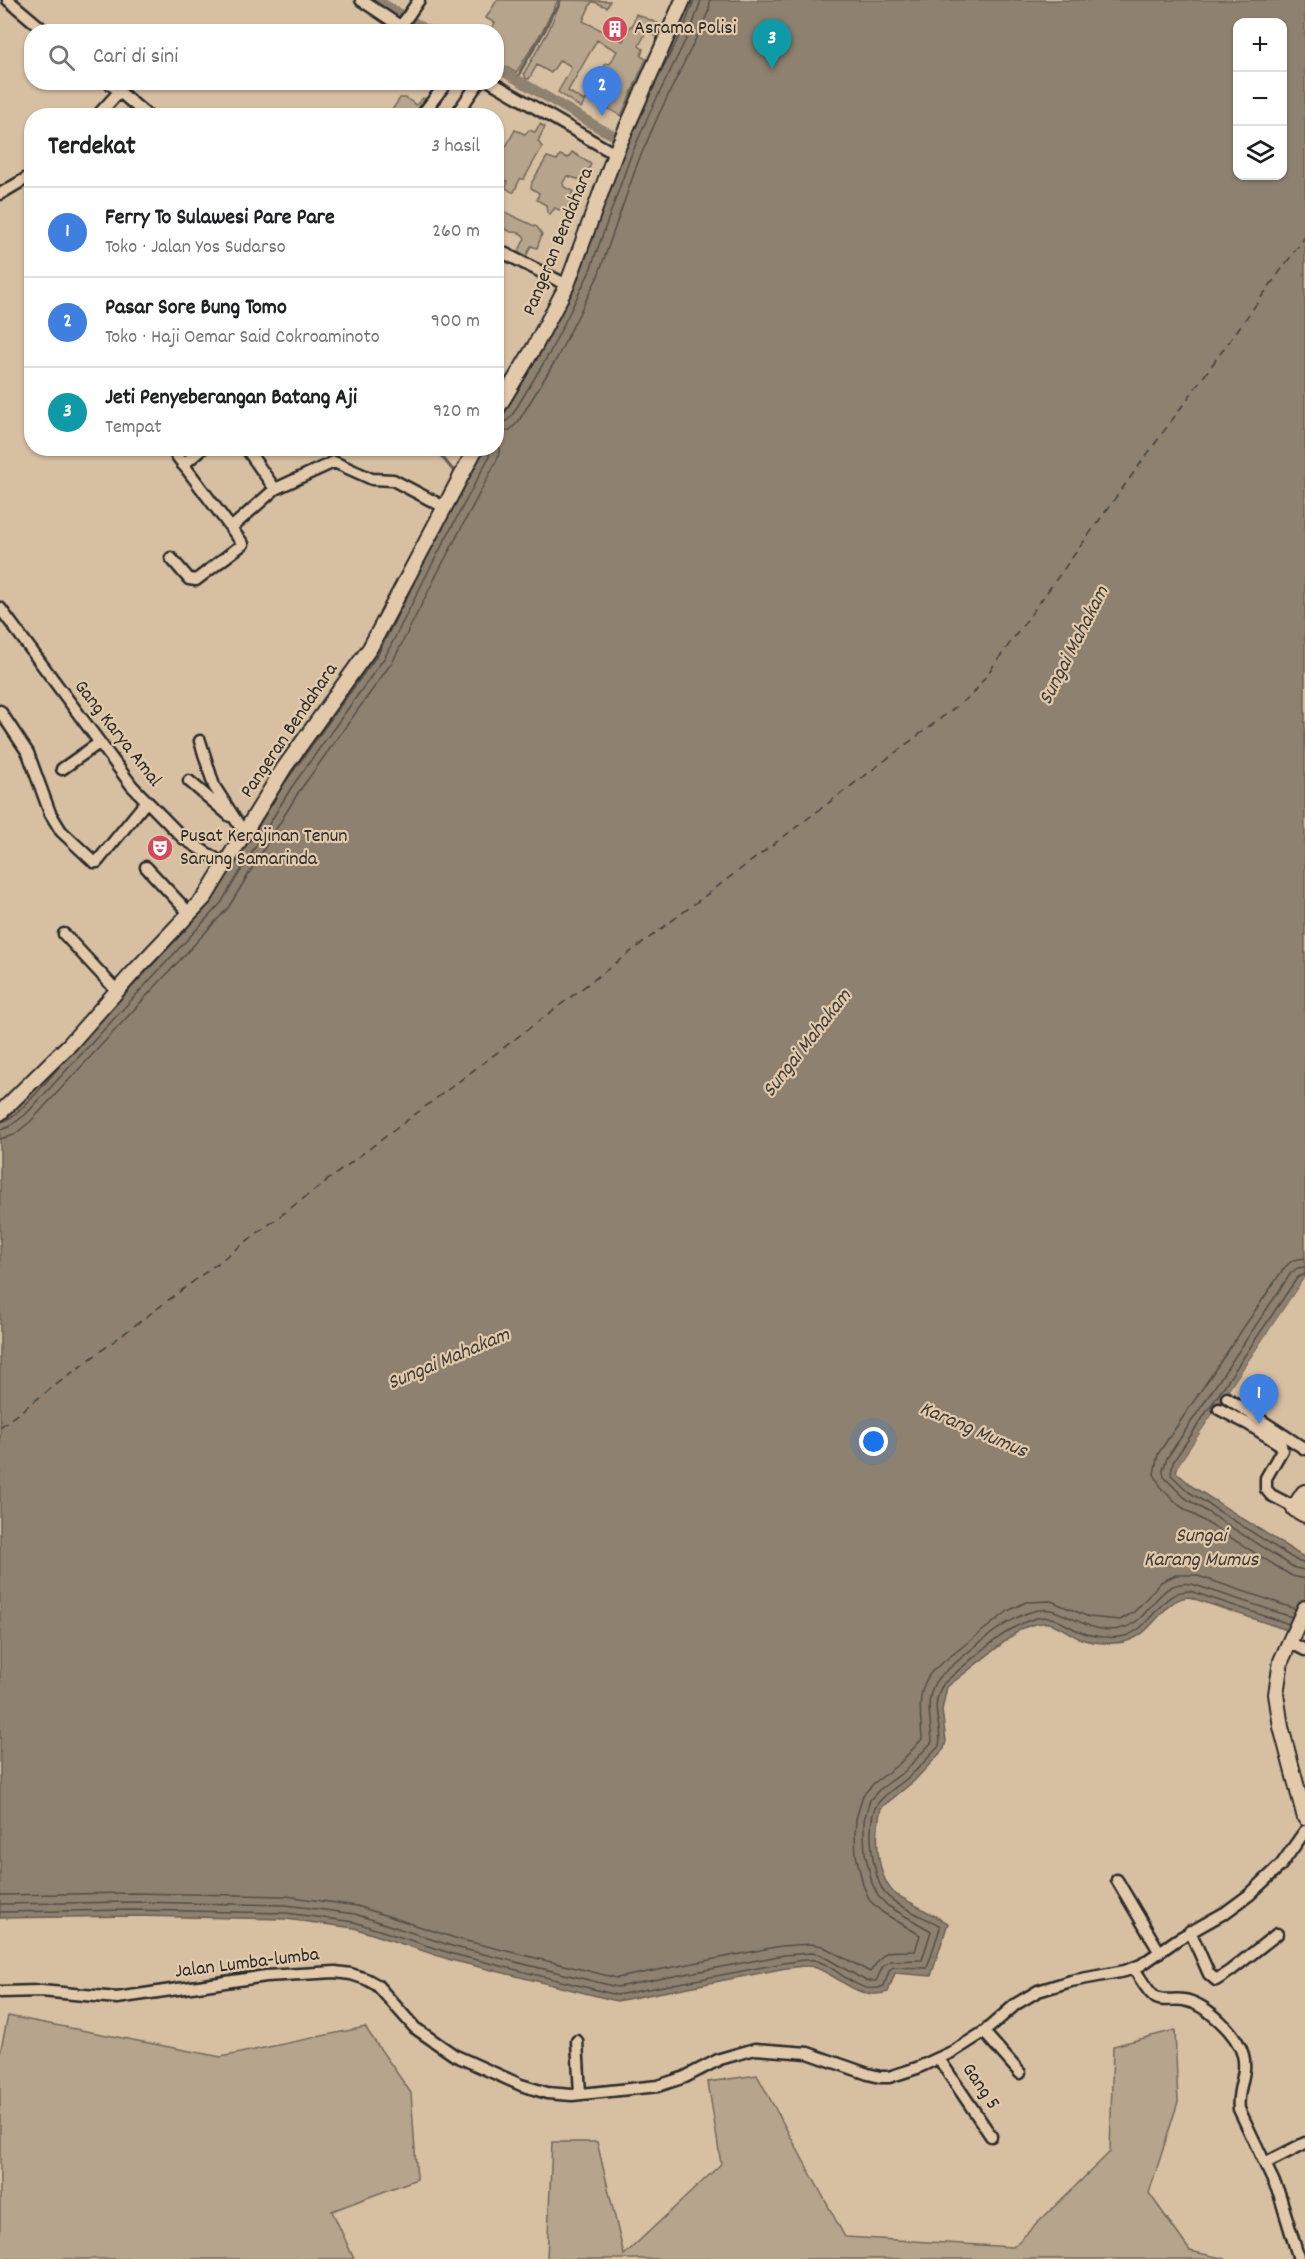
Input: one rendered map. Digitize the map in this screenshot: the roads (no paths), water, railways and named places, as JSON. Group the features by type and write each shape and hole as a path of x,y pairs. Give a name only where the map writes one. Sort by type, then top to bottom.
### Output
{"street":[{"path":"8,0 36,24"},
{"path":"361,0 403,24"},
{"name":"Pangeran Bendahara","path":"504,388 535,346 567,285 625,132 683,0"},
{"path":"407,24 417,4"},
{"path":"504,89 617,152"},
{"path":"427,108 441,90"},
{"path":"461,108 473,90"},
{"path":"104,108 119,92 138,108"},
{"path":"0,194 24,180"},
{"path":"504,253 567,285"},
{"path":"171,558 189,579 196,580 243,544 177,456"},
{"path":"183,465 194,456"},
{"path":"252,456 275,489"},
{"name":"Pangeran Bendahara","path":"0,1113 70,1044 205,897 243,827 370,648 472,456"},
{"path":"231,528 275,489 337,462 372,479 393,480 444,507"},
{"name":"Gang Karya Amal","path":"0,609 118,770 146,802 183,837 224,864"},
{"path":"0,711 28,753 50,813 61,831 94,862 97,862 146,802"},
{"path":"200,741 214,786 243,827"},
{"path":"62,769 99,743"},
{"path":"189,781 243,827"},
{"path":"146,867 190,914"},
{"path":"64,934 117,991"},
{"path":"1227,1398 1305,1449"},
{"path":"1219,1409 1281,1445 1282,1450 1266,1478 1266,1490 1271,1495 1303,1508"},
{"path":"1305,1608 1278,1674 1276,1699 1299,1801 1305,1818"},
{"path":"1291,1638 1305,1650"},
{"name":"Jalan Lumba-lumba","path":"0,1992 41,1991 117,1998 299,1973 351,1974 366,1978 377,1985 416,2028 454,2055 520,2085 547,2093 580,2094 658,2086 685,2077 720,2059 755,2049 808,2053 880,2077 894,2076 939,2059 984,2032 1016,2004 1038,1991 1071,1981 1134,1969 1190,1931 1226,1912 1249,1895 1281,1865 1305,1831"},
{"path":"1117,1880 1159,1951"},
{"path":"1190,1931 1209,1974 1216,1980 1277,1934"},
{"path":"1134,1969 1155,1997 1162,2000 1178,1999 1193,2002 1212,2015 1234,2036 1241,2049 1245,2065 1238,2099 1239,2109 1282,2201 1298,2256"},
{"path":"984,2032 1020,2073"},
{"path":"577,2041 580,2094"},
{"name":"Gang 5","path":"939,2059 991,2136"},
{"path":"1266,2163 1305,2143"}],"water":[{"path":"689,0 1305,0 1305,1277 1176,1472 1193,1487 1305,1558 1305,1636 1189,1597 1172,1603 1144,1631 1122,1642 1104,1643 1086,1640 1048,1623 1028,1626 1021,1629 947,1687 942,1710 946,1741 944,1749 914,1781 881,1808 878,1853 888,1886 895,1894 948,1923 931,1976 895,1973 888,1992 877,1994 858,1991 824,1971 804,1966 617,2001 451,1960 354,1928 286,1919 132,1916 0,1918 0,1118 210,895 279,781 373,650 474,456 504,456 504,401 596,211"}],"waterway":[{"path":"377,0 417,24"},
{"path":"518,79 560,0"},
{"path":"504,72 601,129 626,141"},
{"path":"441,456 456,474"}],"place":[{"name":"Asrama Polisi","path":"615,29"},
{"name":"Jeti Penyeberangan Batang Aji","path":"772,69"},
{"name":"Pasar Sore Bung Tomo","path":"602,116"},
{"name":"Pusat Kerajinan Tenun Sarung Samarinda","path":"160,848"},
{"name":"Ferry To Sulawesi Pare Pare","path":"1259,1424"}],"water label":[{"name":"Sungai Mahakam","path":"1075,646"},
{"name":"Sungai Mahakam","path":"808,1044"},
{"name":"Sungai Mahakam","path":"449,1360"},
{"name":"Karang Mumus","path":"973,1431"},
{"name":"Sungai Karang Mumus","path":"1201,1549"}]}
